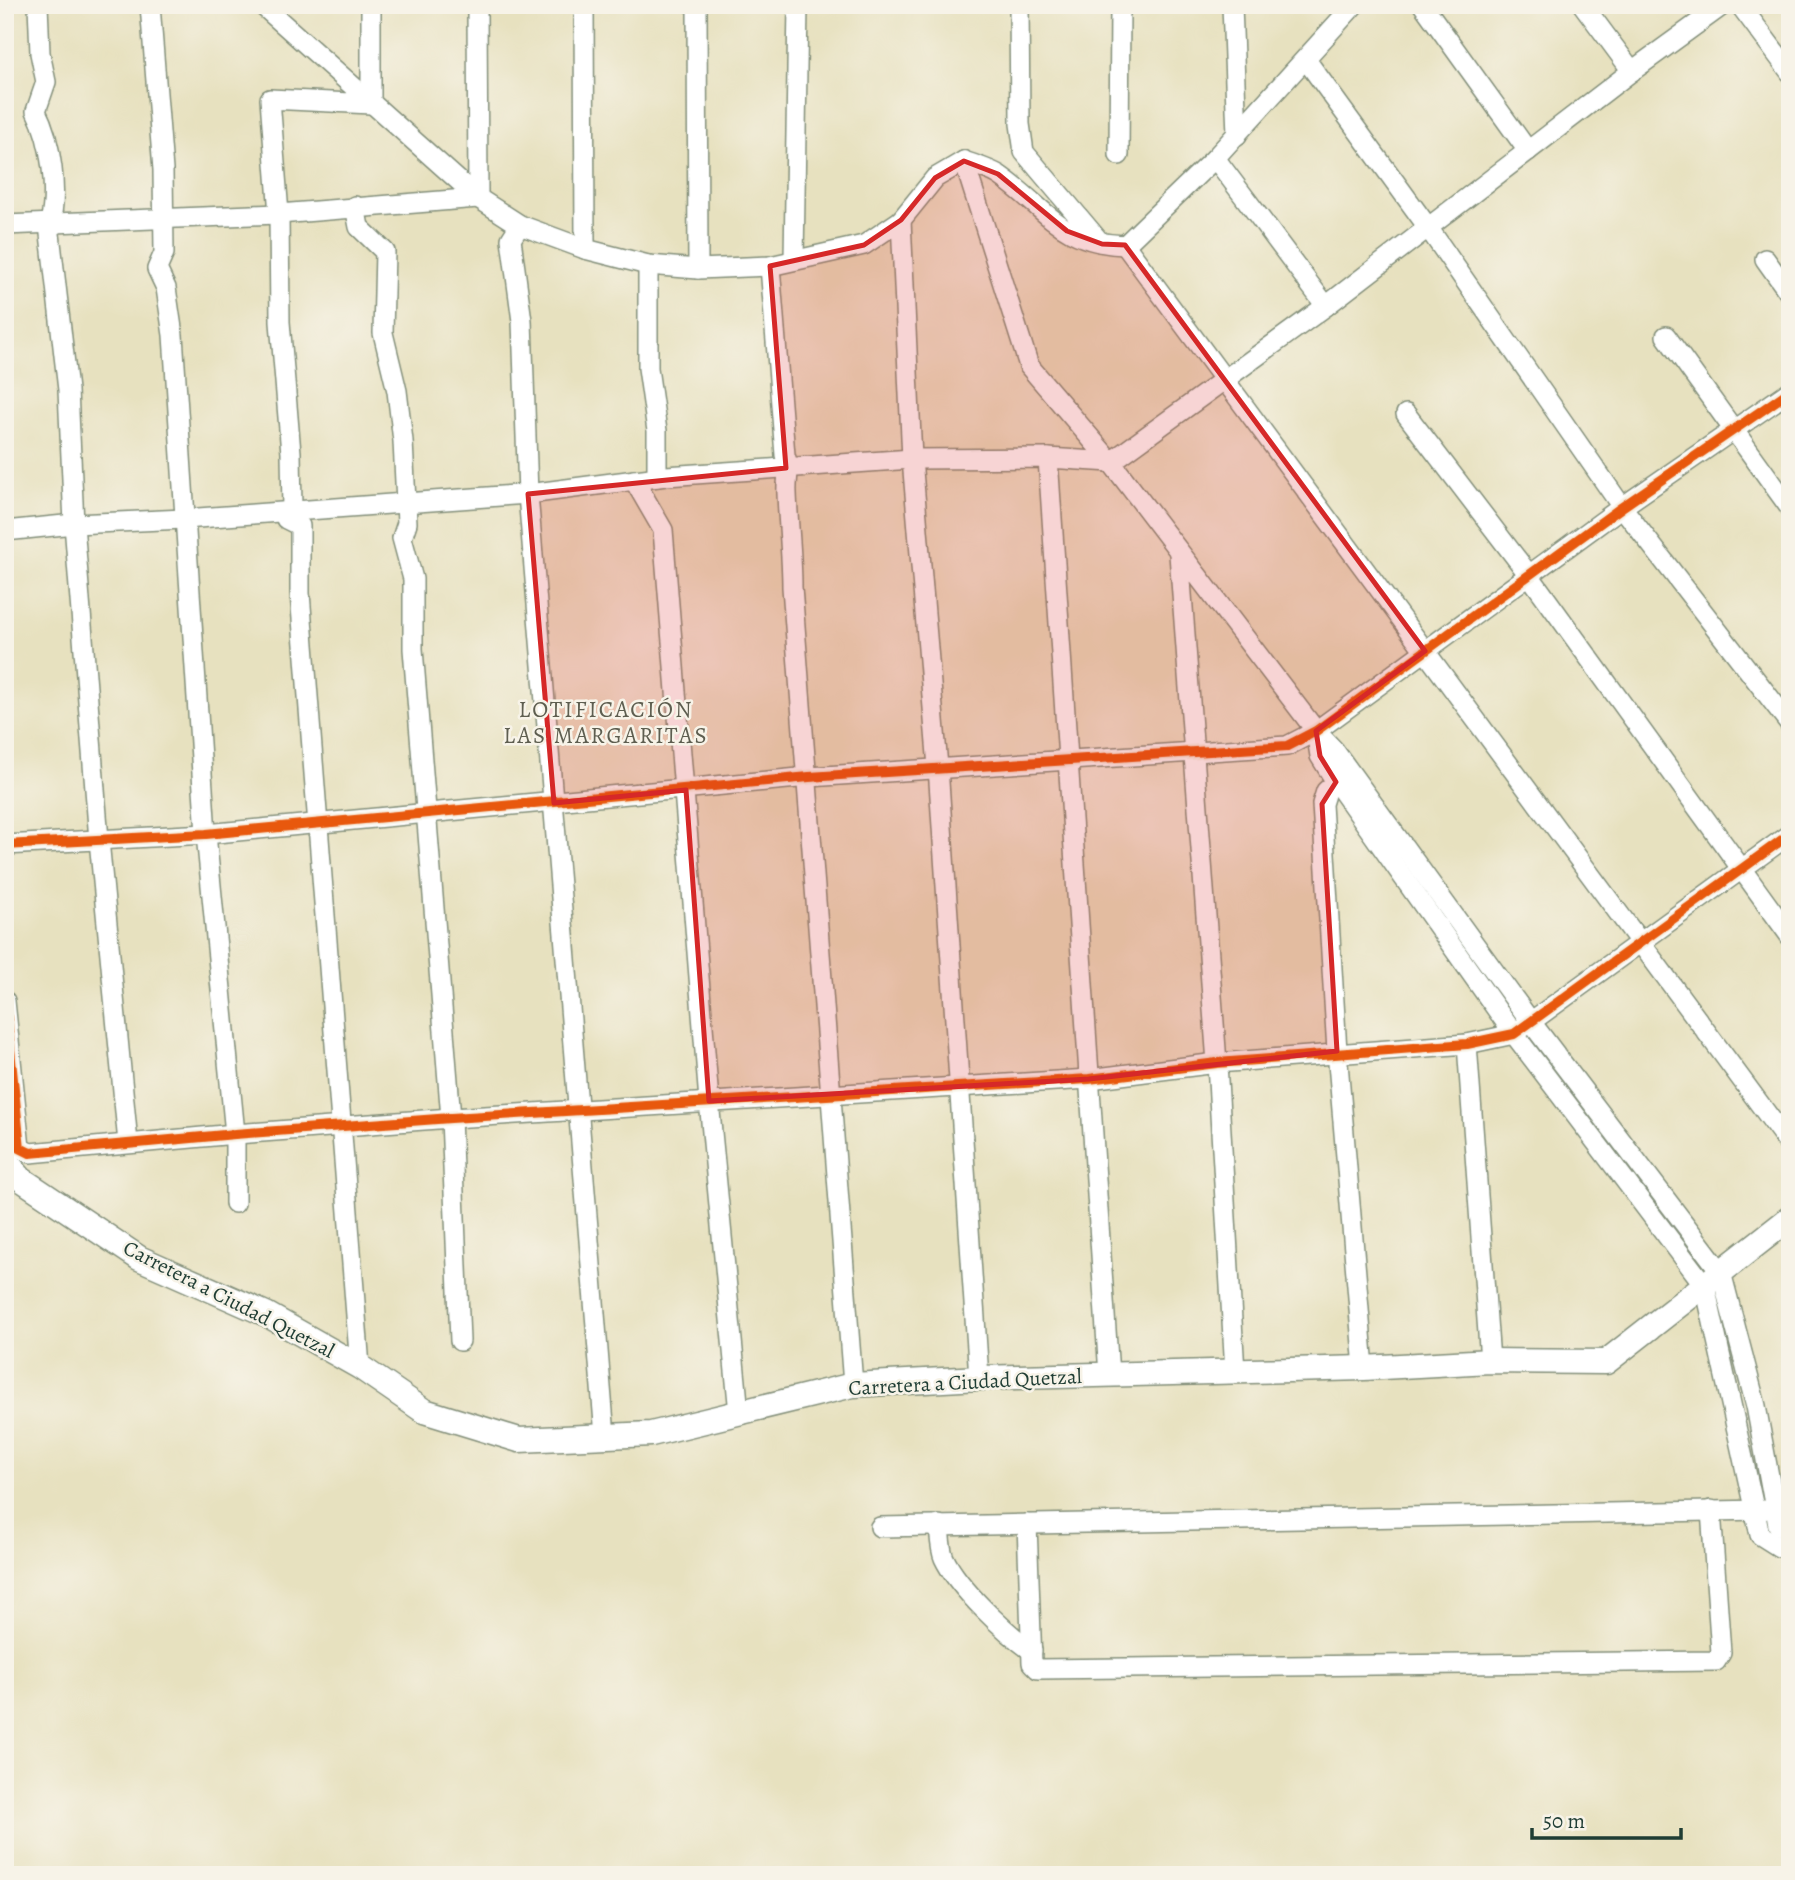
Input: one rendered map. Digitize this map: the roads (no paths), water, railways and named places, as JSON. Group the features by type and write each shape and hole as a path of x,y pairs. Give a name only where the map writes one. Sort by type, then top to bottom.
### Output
{"main road":[{"name":"Carretera a Ciudad Quetzal","path":"5,1160 21,1178 139,1258 266,1314 360,1367 424,1411 519,1440 651,1434 853,1385 979,1378 1364,1368 1490,1361 1606,1362 1790,1218"}],"street":[{"path":"38,5 40,53 46,82 36,111 47,133 54,209 49,225 68,390 74,524 99,840 128,1143"},
{"path":"150,5 163,170 164,253 157,270 166,288 173,335 206,834 235,1134 235,1203"},
{"path":"371,5 371,104"},
{"path":"477,5 478,198"},
{"path":"584,5 585,249"},
{"path":"697,5 698,269"},
{"path":"794,259 798,5"},
{"path":"1019,5 1020,124 1024,152 1102,244"},
{"path":"1119,155 1120,5"},
{"path":"1232,5 1237,135"},
{"path":"1423,5 1528,151"},
{"path":"1583,5 1632,71"},
{"path":"5,531 74,524 184,519 292,509 528,494 657,477 912,458 1048,458 1111,462 1326,306 1427,226 1723,5"},
{"path":"1740,5 1790,72"},
{"path":"268,8 478,198 520,225 585,249 648,265 698,269 770,266 864,245 901,220 935,178 964,161"},
{"path":"964,161 998,174 1067,231 1102,244 1125,245 1237,135 1307,61 1349,9"},
{"path":"1307,61 1427,226 1622,507 1790,724"},
{"path":"360,1367 300,593 300,526 286,519 292,509 290,420 280,322 279,214 270,99 371,104"},
{"path":"1215,158 1326,306"},
{"path":"964,161 1029,366 1111,462 1315,731 1320,756 1342,776 1416,879 1531,1022 1615,1150"},
{"path":"5,225 279,214 478,198"},
{"path":"355,206 359,227 385,252 383,333 397,391 403,441 403,502 407,523 402,538 412,579 413,649 451,1118 460,1341"},
{"path":"901,220 912,458 938,767 979,1378"},
{"path":"520,225 511,239 522,321 528,494 605,1436"},
{"path":"1125,245 1790,1145"},
{"path":"1765,259 1790,294"},
{"path":"648,265 648,368 657,430 657,477"},
{"path":"770,266 778,394 785,456 790,468 786,490 792,538 792,587 853,1385"},
{"path":"1666,336 1790,508"},
{"path":"5,845 206,834 808,777 1287,746 1315,731 1622,507 1790,391"},
{"path":"1406,414 1529,575 1790,936"},
{"path":"1048,458 1070,760 1108,1375"},
{"path":"634,480 663,530 709,1101 739,1413"},
{"path":"1179,554 1217,1062 1234,1372"},
{"path":"1342,776 1326,791 1322,804 1337,1051 1364,1368"},
{"path":"5,1001 20,1148 30,1153 451,1118 1089,1079 1217,1062 1337,1051 1467,1044 1514,1034 1790,834"},
{"path":"1416,879 1514,1034 1615,1150 1713,1279 1739,1341 1756,1406 1778,1525 1790,1531"},
{"path":"1467,1044 1490,1361"},
{"path":"1713,1279 1718,1345 1734,1410 1752,1510 1760,1535 1779,1547 1790,1548"},
{"path":"1718,1345 1739,1341"},
{"path":"1734,1410 1756,1406"},
{"path":"880,1527 1774,1509"},
{"path":"1027,1524 1032,1662 1038,1670 1716,1661 1721,1653 1711,1510"},
{"path":"939,1525 943,1556 961,1585 1016,1640 1032,1651"}],"district":[{"name":"LOTIFICACIÓN LAS MARGARITAS","path":"606,722"}]}
